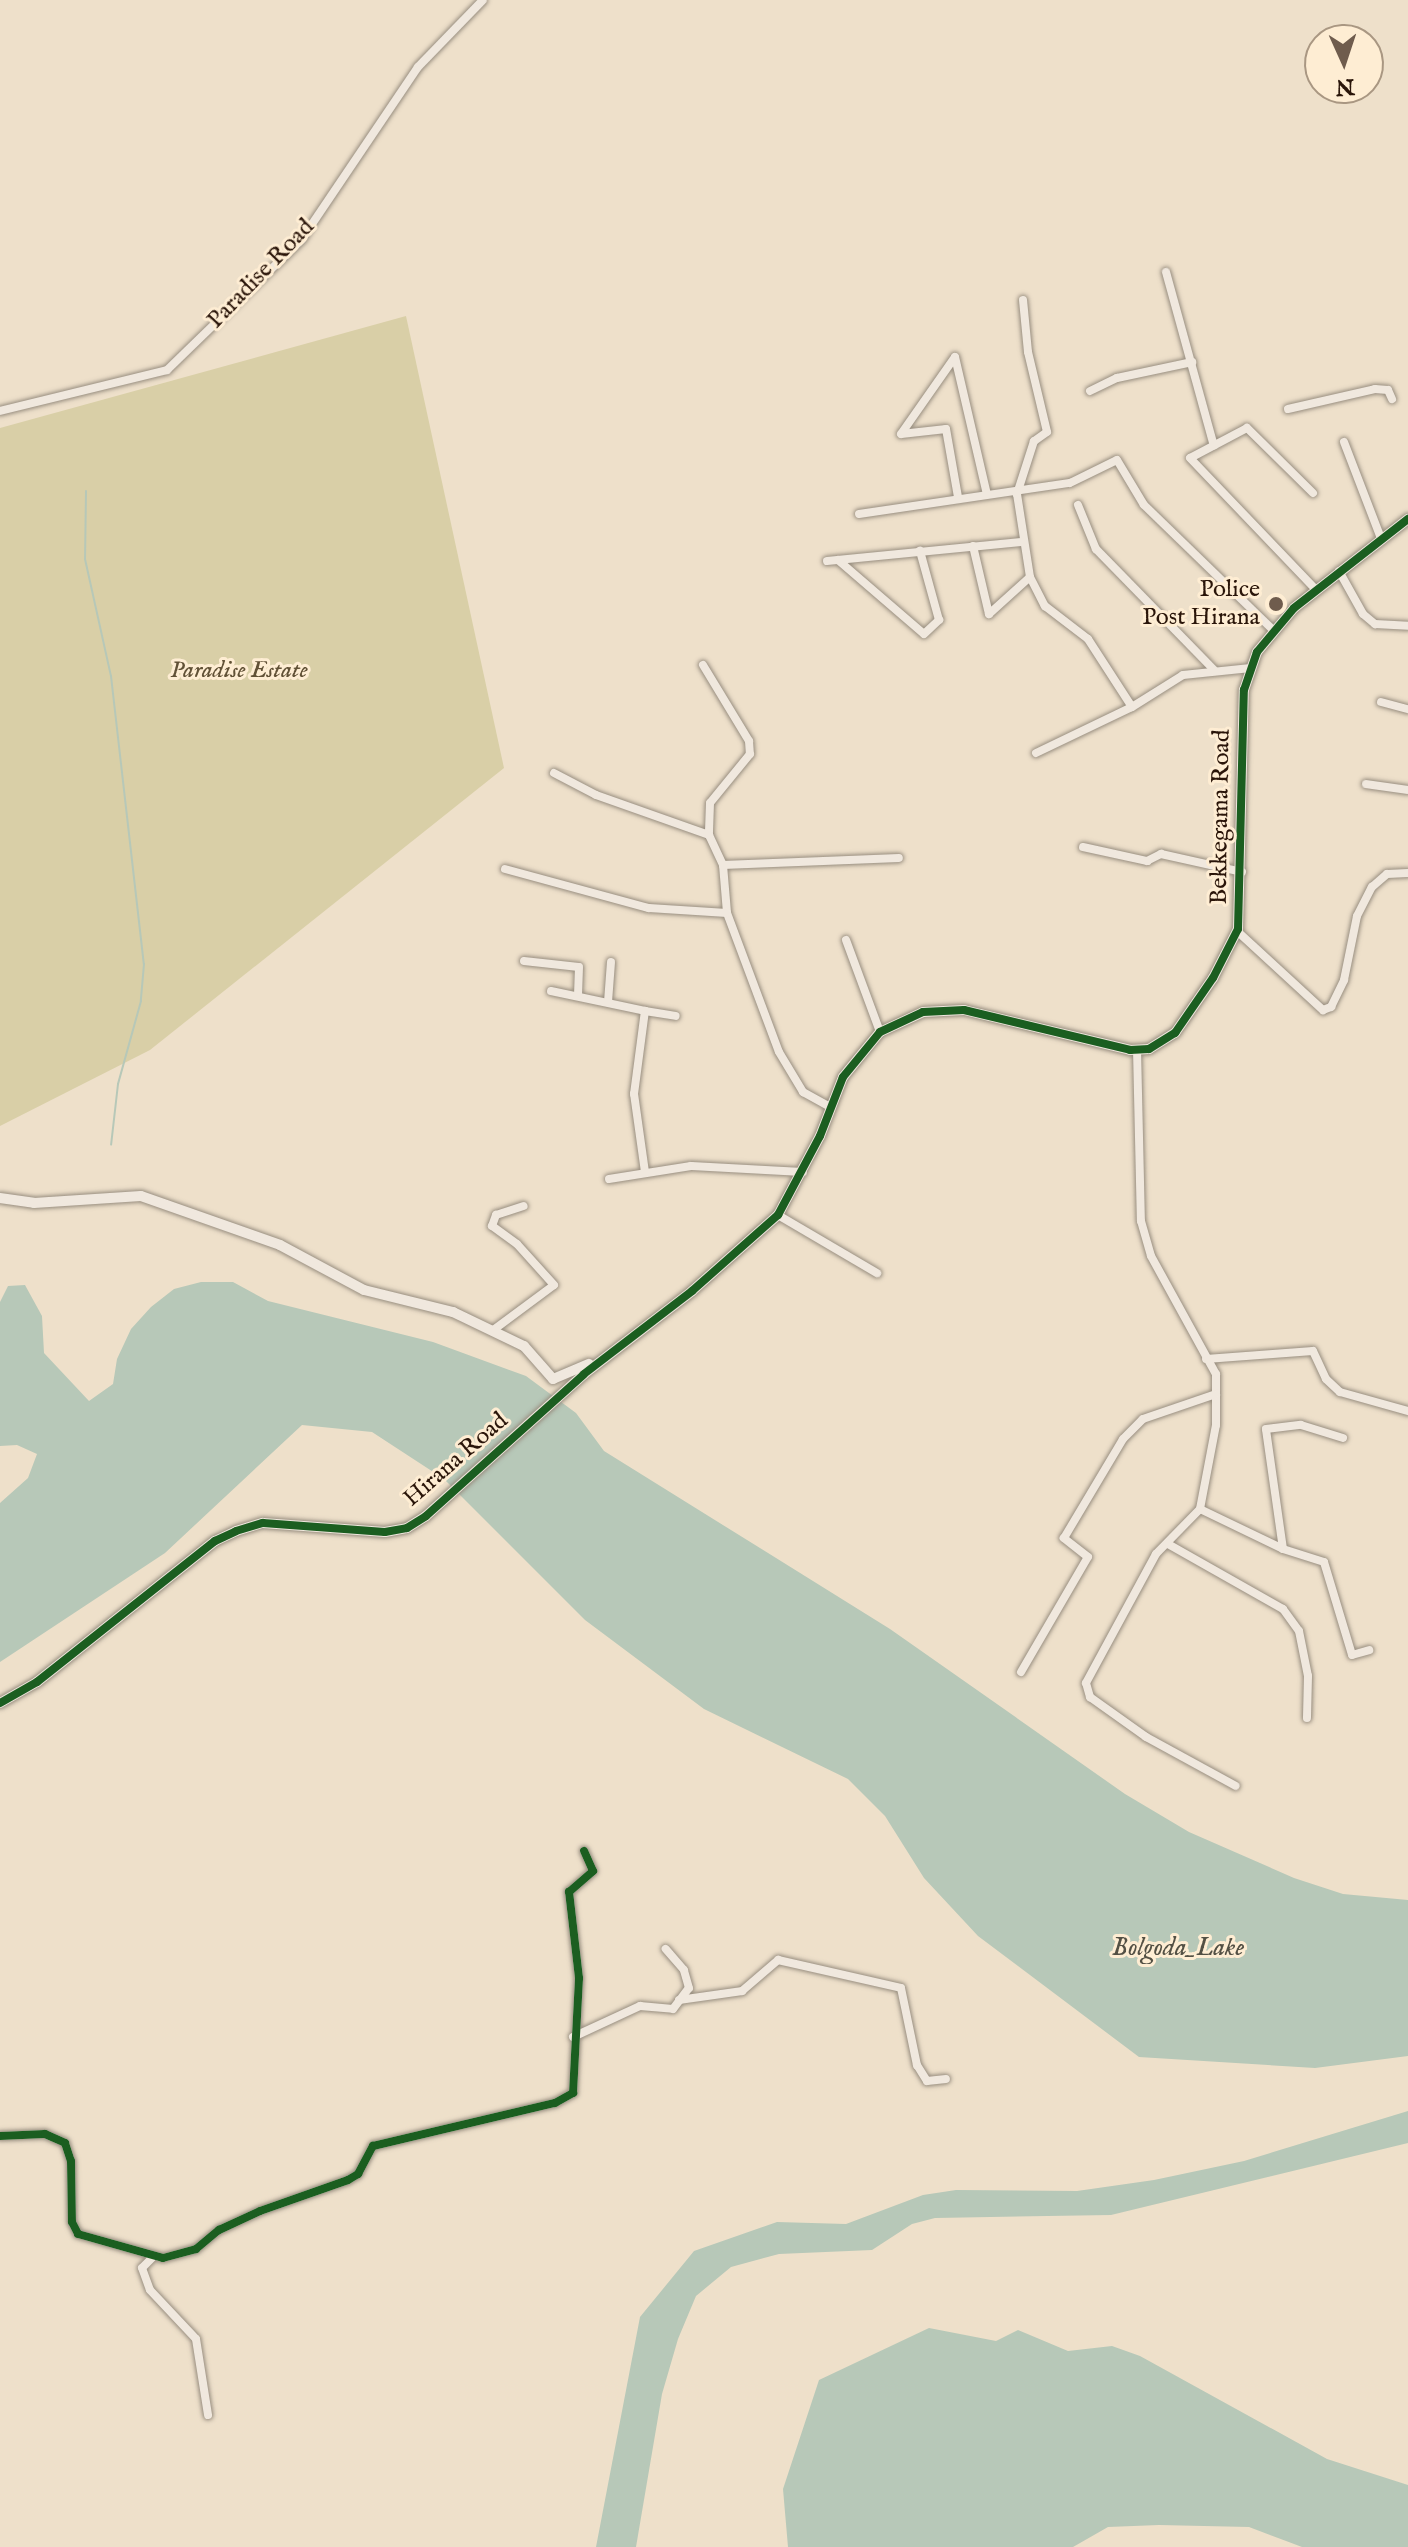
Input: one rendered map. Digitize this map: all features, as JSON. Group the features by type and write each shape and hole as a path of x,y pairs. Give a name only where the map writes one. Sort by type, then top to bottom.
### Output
{"street":[{"name":"Paradise Road","path":"0,411 167,370 302,239 418,67 483,0"},
{"path":"1166,272 1214,446"},
{"path":"1023,300 1028,352 1047,432 1034,441 1017,494 1021,542 1030,577 1045,606 1088,639 1132,707"},
{"path":"958,497 946,429 901,434 955,357 987,494"},
{"path":"1090,391 1117,378 1192,362"},
{"path":"1288,409 1375,389 1388,390 1392,399"},
{"path":"1313,493 1247,428 1190,458 1316,590"},
{"path":"1344,442 1380,536"},
{"path":"859,514 920,507 958,497 1017,494 1070,483 1117,460 1144,505 1274,631"},
{"path":"1078,505 1096,549 1215,671"},
{"name":"Bekkegama Road","path":"1137,1049 1149,1049 1175,1033 1213,978 1237,931 1242,872 1244,690 1257,652 1316,590 1380,536 1408,519"},
{"path":"827,561 1021,542"},
{"path":"973,546 989,614 1030,577"},
{"path":"838,560 924,634 939,620 920,551"},
{"path":"1339,571 1363,614 1375,624 1408,626"},
{"path":"703,665 749,741 750,754 710,803 709,835 723,865 727,913 779,1052 803,1092 828,1106"},
{"path":"1036,753 1132,707 1183,675 1251,668"},
{"path":"1381,702 1408,709"},
{"path":"554,773 596,795 709,835"},
{"path":"1366,784 1408,790"},
{"path":"1083,847 1147,861 1161,854 1242,872"},
{"path":"723,865 899,858"},
{"path":"505,869 649,908 727,913"},
{"path":"1237,931 1323,1010 1331,1007 1344,980 1357,916 1372,887 1387,874 1408,873"},
{"path":"846,940 880,1032"},
{"path":"524,961 579,967 578,996"},
{"path":"608,1002 611,962"},
{"path":"551,991 676,1016"},
{"path":"877,1273 778,1215 804,1172 828,1106 843,1077 880,1032 923,1012 964,1010 1137,1049 1141,1221 1151,1256 1216,1374 1216,1425 1200,1509 1156,1554 1086,1683 1090,1697 1146,1737 1236,1786"},
{"path":"645,1011 634,1094 645,1172"},
{"path":"609,1179 691,1166 804,1172"},
{"path":"0,1198 34,1203 141,1196 280,1245 364,1290 453,1312 524,1346 553,1379 599,1362"},
{"path":"492,1331 554,1285 517,1244 492,1226 496,1215 524,1206"},
{"name":"Hirana Road","path":"0,1703 37,1682 215,1541 236,1531 288,1523 385,1532 407,1528 443,1502 584,1374 692,1291 778,1215"},
{"path":"1206,1359 1313,1351 1326,1379 1340,1392 1408,1411"},
{"path":"1021,1672 1088,1557 1064,1538 1123,1439 1143,1419 1216,1394"},
{"path":"1283,1549 1266,1429 1301,1425 1343,1438"},
{"path":"1200,1509 1283,1549 1324,1562 1352,1655 1369,1650"},
{"path":"1168,1544 1283,1609 1299,1631 1308,1676 1307,1718"},
{"path":"0,2136 45,2134 65,2143 71,2161 72,2222 78,2234 152,2258 185,2254 231,2224 348,2180 358,2174 364,2153 373,2146 555,2103 573,2093 573,2037 579,1978 569,1892 593,1871 584,1851"},
{"path":"573,2037 640,2006 673,2009 689,1988 684,1970 666,1949"},
{"path":"679,2000 742,1991 778,1960 901,1988 917,2065 927,2081 946,2079"},
{"path":"152,2258 142,2268 150,2290 196,2339 208,2415"}],"green space":[{"name":"Paradise Estate","path":"406,316 504,768 150,1050 0,1126 0,428"}],"water":[{"name":"Bolgoda_Lake","path":"201,1282 233,1282 268,1301 433,1342 526,1376 576,1413 604,1451 890,1629 1125,1794 1189,1832 1294,1878 1343,1894 1408,1900 1408,2056 1315,2068 1139,2057 978,1936 924,1878 885,1816 848,1779 704,1709 585,1620 444,1479 372,1432 302,1425 165,1553 0,1662 0,1503 28,1478 37,1454 17,1445 0,1446 0,1302 8,1286 25,1285 42,1316 44,1353 89,1401 113,1384 117,1359 131,1329 151,1307 174,1289"},
{"path":"1408,2111 1408,2143 1111,2215 935,2218 912,2224 872,2250 779,2254 731,2267 696,2296 678,2339 662,2394 636,2547 596,2547 640,2317 694,2251 777,2222 846,2224 923,2195 956,2190 1077,2191 1154,2180 1244,2161"},
{"path":"929,2328 996,2341 1018,2330 1068,2351 1112,2346 1140,2356 1327,2459 1408,2485 1408,2547 1302,2547 1249,2527 1159,2525 1108,2527 1073,2547 788,2547 783,2489 819,2380"}],"waterway":[{"path":"86,491 85,559 111,676 144,964 141,1001 118,1084 111,1145"}],"cycle path":[{"path":"0,1703 37,1682 215,1541 236,1531 263,1523 385,1532 407,1528 426,1516 584,1374 692,1291 778,1215 820,1136 843,1077 880,1032 923,1012 964,1010 1130,1050 1149,1049 1175,1033 1213,978 1238,929 1244,690 1257,652 1294,608 1408,519"},
{"path":"0,2136 45,2134 65,2143 71,2161 72,2222 78,2234 163,2258 196,2249 219,2230 260,2211 348,2180 358,2174 373,2146 555,2103 573,2093 579,1978 569,1892 593,1871 584,1851"}],"place":[{"name":"Police Post Hirana","path":"1276,604"}]}
